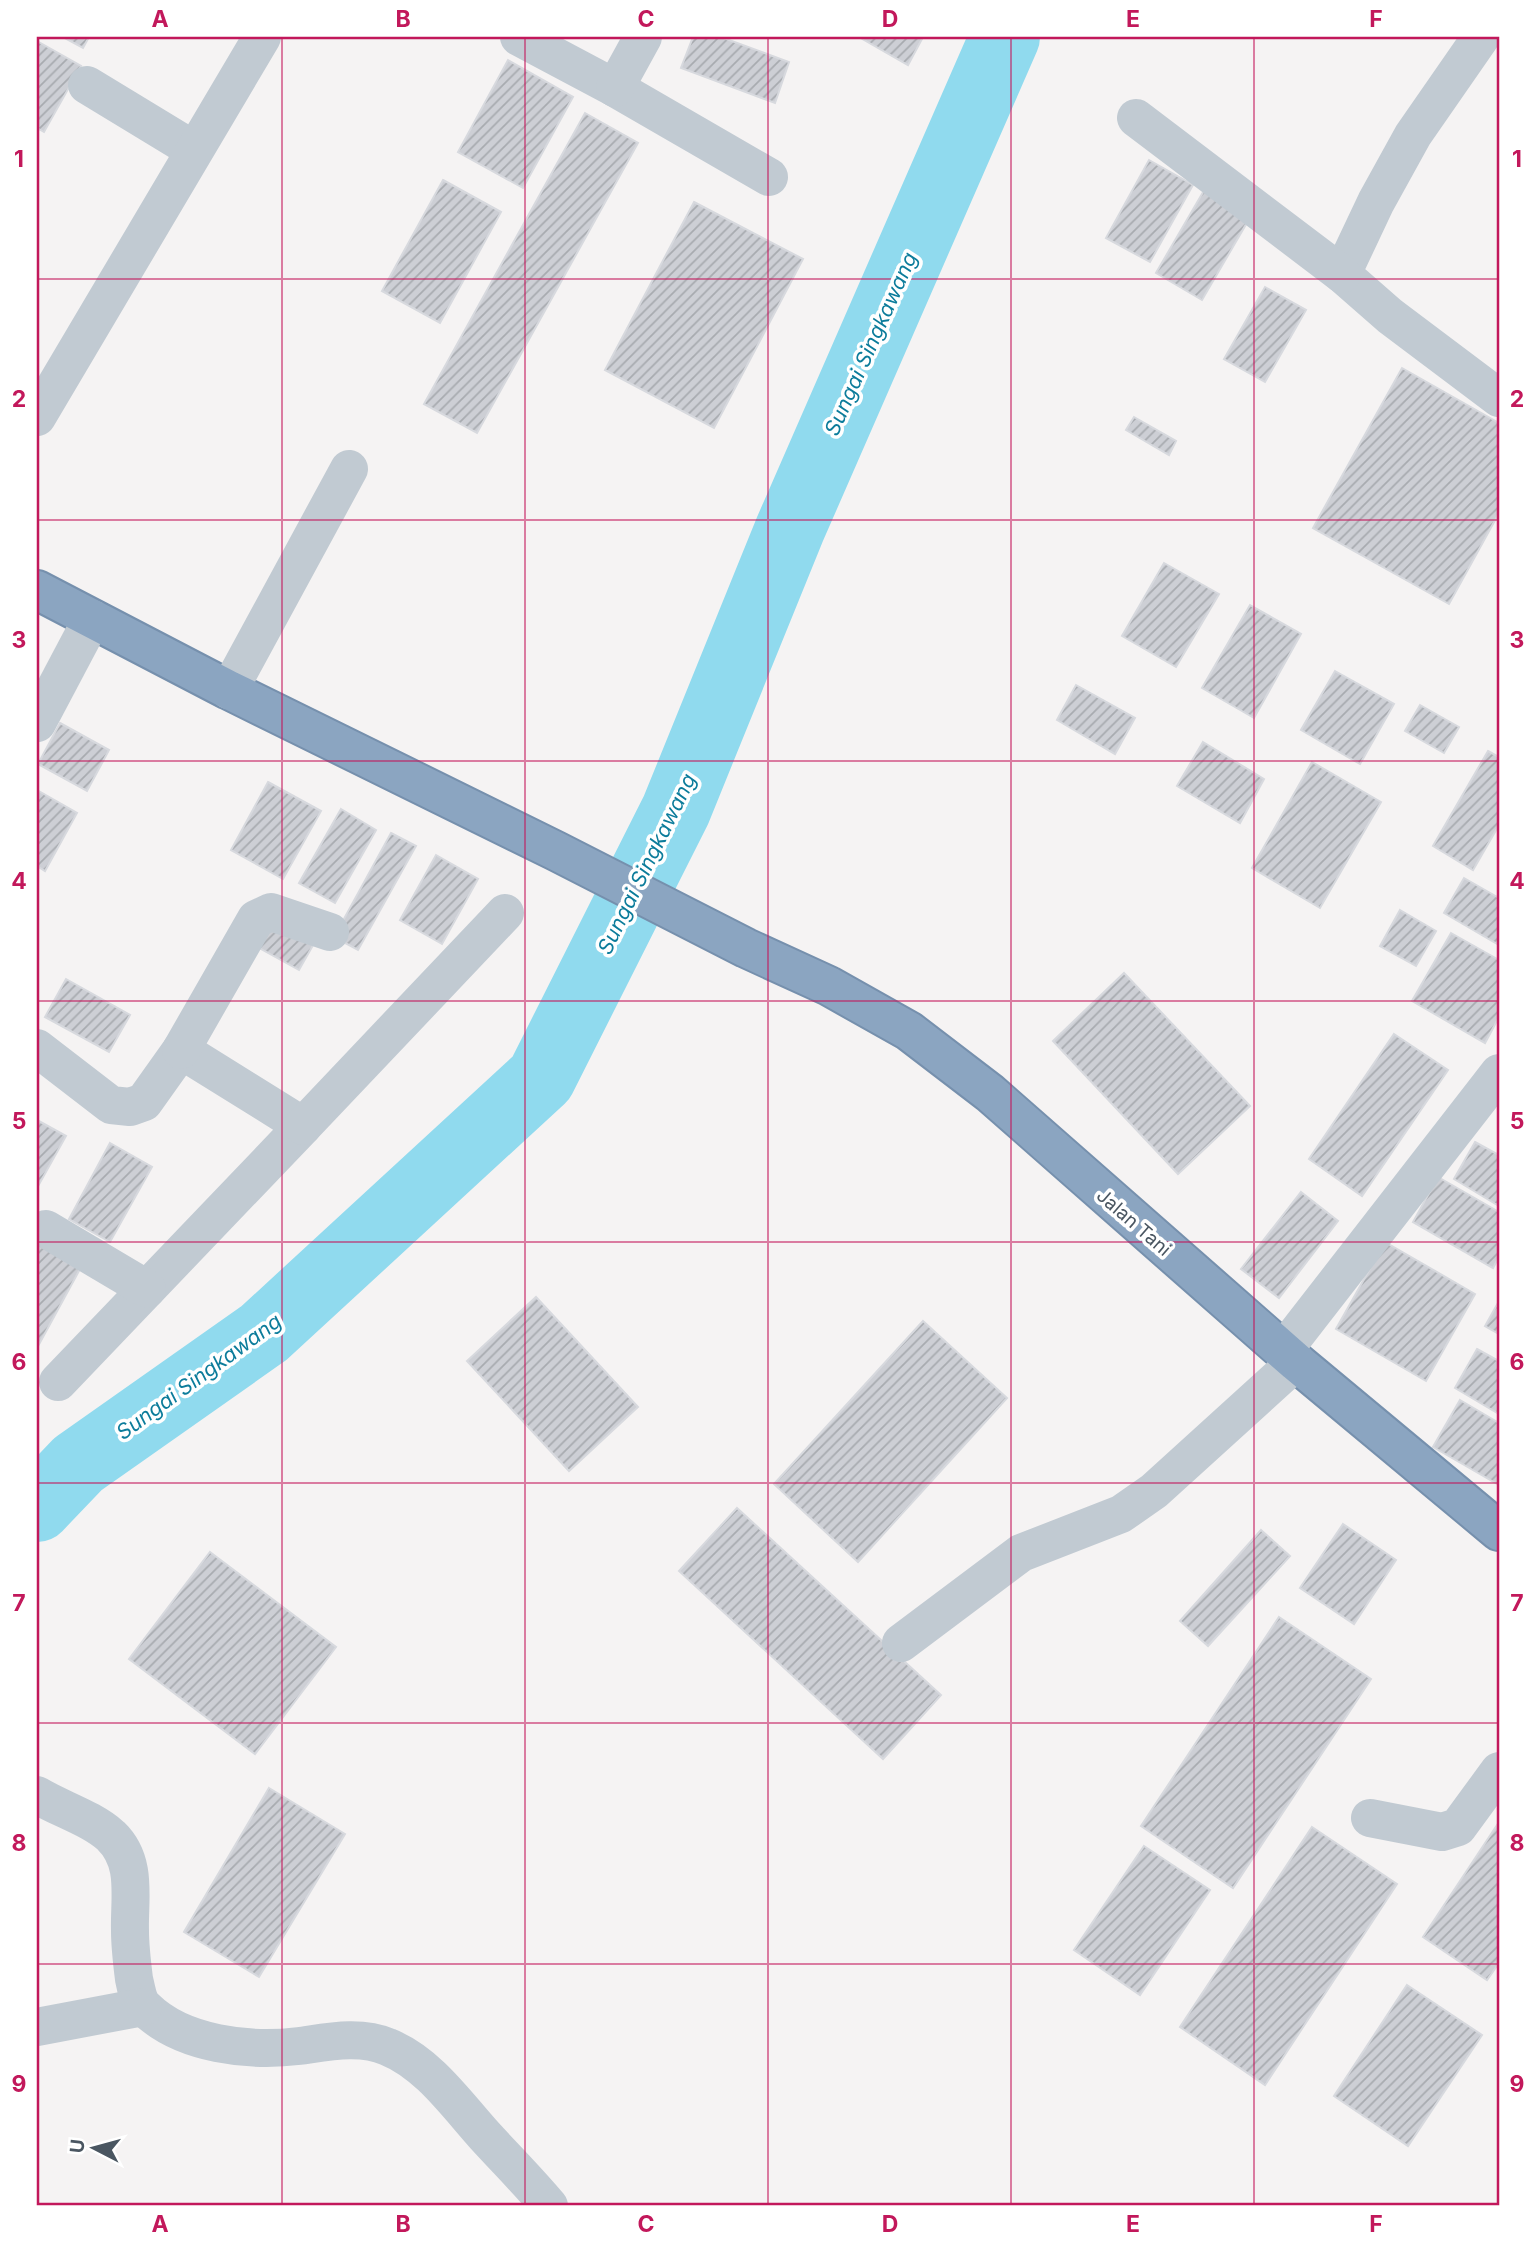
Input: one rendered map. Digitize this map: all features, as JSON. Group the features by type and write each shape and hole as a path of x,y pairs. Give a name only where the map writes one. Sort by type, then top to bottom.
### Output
{"highway":[{"name":"Jalan Tani","path":"37,590 229,691 829,986 909,1031 990,1093 1290,1357 1499,1531"}],"street":[{"path":"37,417 262,37"},
{"path":"519,37 615,88 769,177"},
{"path":"615,88 643,37"},
{"path":"1342,274 1376,202 1413,135 1481,37"},
{"path":"87,85 194,150"},
{"path":"1136,118 1342,274 1390,316 1499,398"},
{"path":"229,691 349,469"},
{"path":"37,723 92,619"},
{"path":"37,1048 111,1105 130,1107 144,1102 181,1050 256,919 271,912 330,932"},
{"path":"58,1382 505,913"},
{"path":"181,1050 303,1126"},
{"path":"901,1643 1021,1553 1121,1514 1154,1491 1290,1357 1499,1073"},
{"path":"46,1229 147,1289"},
{"path":"1370,1818 1442,1832 1458,1827 1499,1770"},
{"path":"37,1796 95,1825 110,1836 122,1850 131,1883 135,1986 143,2007 184,2032 216,2044 244,2047 283,2046 363,2040 388,2046 430,2076 549,2206"},
{"path":"37,2027 143,2007"}],"building":[{"path":"63,37 89,37 83,48"},
{"path":"693,37 721,37 789,62 775,103 681,68"},
{"path":"859,37 923,37 908,65"},
{"path":"37,41 81,66 44,132 37,128"},
{"path":"508,60 573,97 523,188 458,152"},
{"path":"585,113 638,143 477,433 424,404"},
{"path":"1149,160 1193,185 1150,262 1106,238"},
{"path":"443,180 501,212 440,323 382,291"},
{"path":"1206,187 1252,214 1202,300 1156,273"},
{"path":"694,202 803,259 714,428 605,370"},
{"path":"1265,287 1306,310 1265,382 1224,359"},
{"path":"1402,368 1499,423 1499,513 1449,604 1313,528"},
{"path":"1134,417 1176,441 1169,455 1126,430"},
{"path":"1164,563 1219,594 1176,667 1122,636"},
{"path":"1250,605 1301,634 1254,718 1202,688"},
{"path":"1335,671 1394,704 1360,764 1301,730"},
{"path":"1076,685 1135,718 1115,754 1057,720"},
{"path":"1420,705 1459,727 1444,753 1405,731"},
{"path":"60,723 109,750 87,791 38,764"},
{"path":"1203,742 1264,779 1240,823 1177,786"},
{"path":"1488,751 1499,757 1499,825 1473,870 1433,846"},
{"path":"1312,762 1381,802 1320,908 1252,868"},
{"path":"268,782 321,811 283,879 231,850"},
{"path":"37,790 77,813 45,871 37,866"},
{"path":"341,809 376,830 335,903 299,883"},
{"path":"391,833 416,846 358,950 334,937"},
{"path":"436,855 478,879 442,944 400,920"},
{"path":"1464,878 1499,898 1499,945 1444,913"},
{"path":"1400,910 1436,931 1416,966 1380,946"},
{"path":"270,915 316,940 299,970 254,945"},
{"path":"1451,933 1499,960 1499,1017 1485,1043 1412,1001"},
{"path":"1124,973 1250,1106 1178,1174 1053,1041"},
{"path":"66,979 130,1015 109,1052 45,1017"},
{"path":"1394,1034 1448,1070 1362,1196 1309,1159"},
{"path":"37,1120 66,1136 37,1188"},
{"path":"1475,1142 1499,1155 1499,1206 1454,1179"},
{"path":"110,1143 152,1167 110,1242 69,1219"},
{"path":"1438,1177 1499,1212 1499,1257 1493,1268 1413,1222"},
{"path":"1301,1192 1338,1221 1279,1298 1241,1269"},
{"path":"37,1230 86,1258 37,1348"},
{"path":"1385,1242 1475,1294 1426,1381 1336,1329"},
{"path":"536,1297 638,1407 569,1471 467,1361"},
{"path":"1499,1301 1499,1334 1485,1326"},
{"path":"923,1321 1007,1398 858,1562 774,1484"},
{"path":"1477,1349 1499,1361 1499,1414 1455,1388"},
{"path":"1460,1400 1499,1423 1499,1485 1433,1447"},
{"path":"737,1508 941,1695 883,1759 679,1571"},
{"path":"1343,1524 1396,1560 1354,1624 1300,1588"},
{"path":"1261,1530 1290,1556 1208,1646 1180,1621"},
{"path":"210,1552 336,1647 255,1754 129,1659"},
{"path":"1279,1617 1371,1679 1233,1888 1141,1826"},
{"path":"269,1788 345,1834 259,1977 184,1932"},
{"path":"1499,1822 1499,1963 1487,1980 1423,1937"},
{"path":"1312,1827 1397,1884 1265,2085 1180,2027"},
{"path":"1144,1846 1210,1890 1140,1995 1074,1950"},
{"path":"1407,1985 1482,2035 1408,2146 1334,2096"}],"waterway":[{"name":"Sungai Singkawang","path":"37,1507 78,1464 264,1333 541,1078 676,810 790,529 1005,37"}]}
